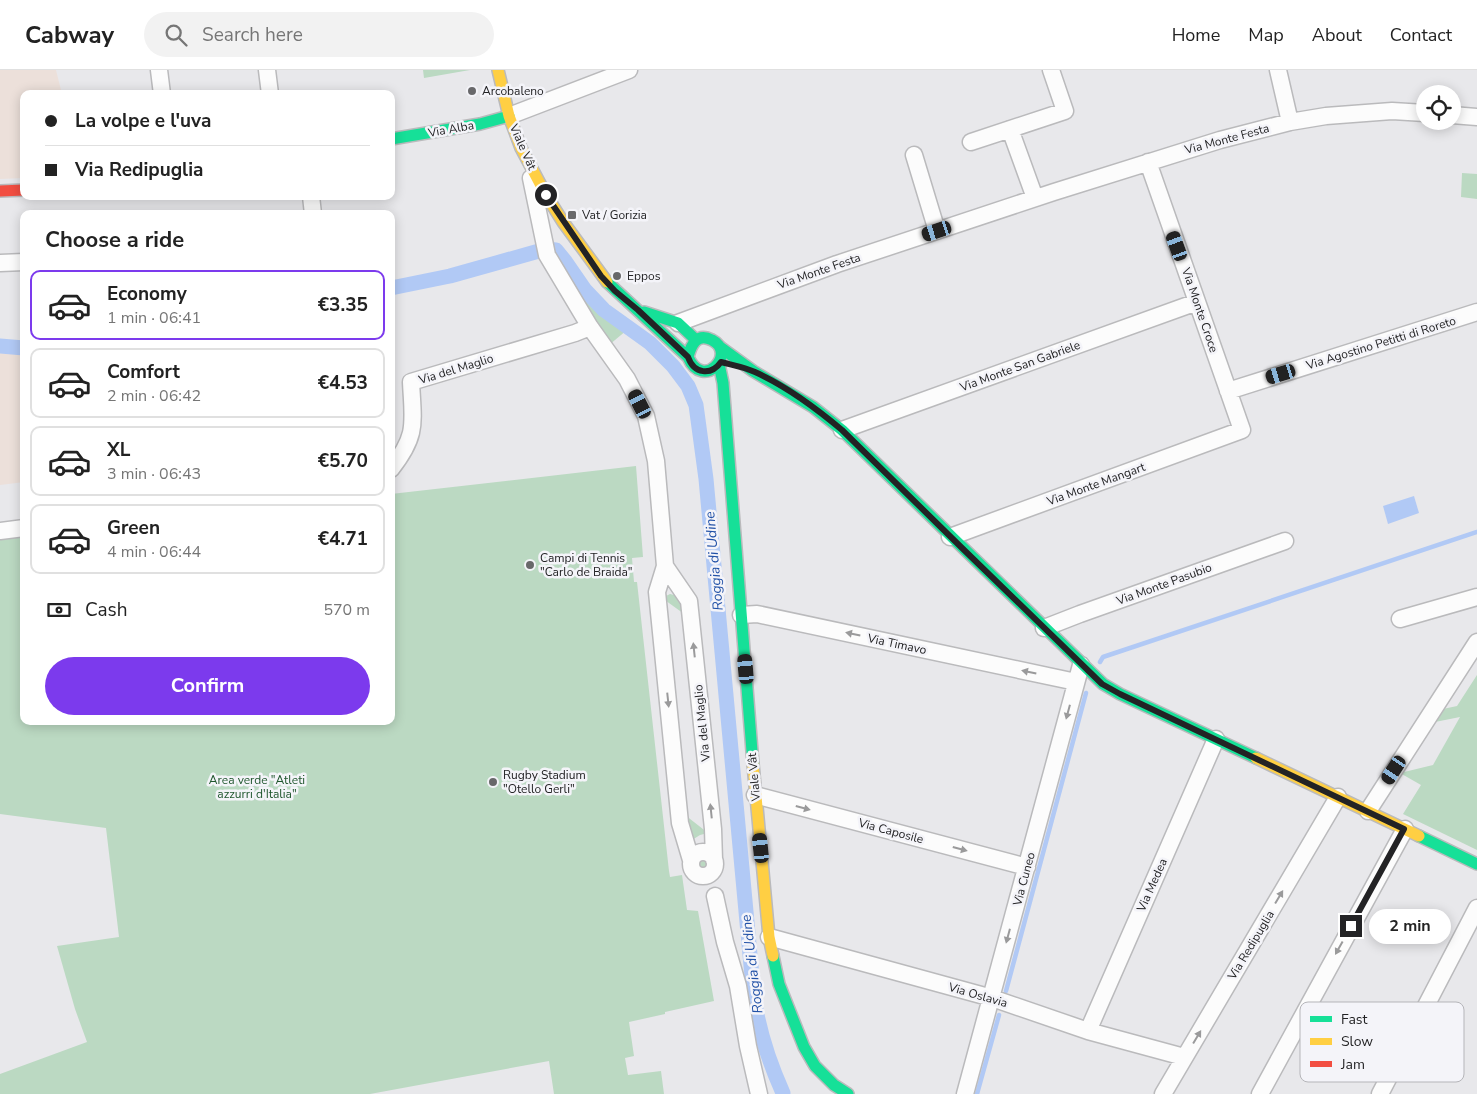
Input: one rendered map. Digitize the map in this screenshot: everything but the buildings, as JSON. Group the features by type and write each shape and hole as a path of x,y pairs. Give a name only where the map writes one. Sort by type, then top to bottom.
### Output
{"main road":[{"name":"Viale Vât","path":"498,70 509,116 528,164 563,222 601,276 688,357 693,367 707,381 727,436"},
{"name":"Via Alba","path":"395,139 480,124 509,116"},
{"path":"0,191 20,190"},
{"name":"Viale Vât","path":"638,310 678,322 722,352 720,363 755,795 769,937 779,984 796,1031 815,1066 835,1091"},
{"path":"688,357 688,351 709,342 829,418 1102,684 1477,864"},
{"path":"707,381 712,371 720,363 753,371"}],"street":[{"path":"159,70 162,90"},
{"path":"267,70 270,90"},
{"path":"509,116 629,70"},
{"path":"971,142 1065,110 1051,70"},
{"path":"1278,70 1290,122"},
{"name":"Via Monte Festa","path":"678,322 837,264 1035,198 1220,140 1290,122 1326,116 1392,111 1416,112"},
{"path":"1461,116 1477,117"},
{"path":"1010,129 1035,198"},
{"path":"914,156 937,231"},
{"name":"Via Monte Croce","path":"1148,162 1242,430"},
{"name":"Via del Maglio","path":"528,164 546,250 590,327 627,379 646,416 656,460 666,566 657,592 680,823 693,867 714,896"},
{"path":"0,264 20,262"},
{"name":"Via Monte San Gabriele","path":"842,430 1197,302"},
{"path":"706,311 697,321 709,342"},
{"name":"Via Agostino Petitti di Roreto","path":"1228,390 1477,312"},
{"name":"Via del Maglio","path":"395,463 409,443 413,427 411,382 590,327"},
{"name":"Via Monte Mangart","path":"950,537 1242,430"},
{"path":"0,531 20,528"},
{"name":"Via Monte Pasubio","path":"1044,628 1285,541"},
{"name":"Via del Maglio","path":"666,566 690,601 713,829 714,896 738,986 748,1046 759,1094"},
{"path":"658,598 668,587 681,588"},
{"path":"1400,619 1477,597"},
{"name":"Via Timavo","path":"741,615 757,614 1076,682"},
{"path":"1368,811 1477,642"},
{"path":"1052,676 1081,665"},
{"name":"Via Cuneo","path":"965,1094 1081,665"},
{"name":"Via Medea","path":"1088,1031 1216,739"},
{"name":"Via Caposile","path":"755,795 1027,867"},
{"name":"Via Redipuglia","path":"1163,1094 1338,797"},
{"path":"1310,1002 1404,829"},
{"path":"693,867 696,854 701,852 709,853 714,864"},
{"path":"1428,1002 1477,908"},
{"name":"Via Oslavia","path":"769,937 992,998 1088,1031 1184,1057"},
{"path":"1260,1094 1300,1020"},
{"path":"1380,1094 1386,1082"}],"shaded area":[{"path":"0,70 56,70 61,90 20,90 20,178 0,179"},
{"path":"0,347 20,350 20,482 0,485"}],"green space":[{"path":"423,70 470,70 424,78"},
{"path":"1462,173 1477,174 1477,199 1461,197"},
{"path":"554,253 580,292 627,330 609,345 552,254"},
{"name":"Area verde \"Atleti azzurri d'Italia\"","path":"636,466 643,557 632,558 634,582 637,582 669,871 670,877 682,875 687,910 698,911 714,1001 629,1022 634,1056 625,1058 628,1075 661,1071 664,1094 554,1094 549,1061 370,1094 0,1094 0,1074 87,1042 75,1009 57,946 119,937 106,828 0,814 0,538 20,536 20,725 395,725 395,494"},
{"path":"670,594 678,596 687,616 662,598"},
{"path":"1477,675 1477,850 1403,814 1421,785 1400,773 1433,765 1460,717 1435,722 1443,709 1457,706"},
{"path":"685,815 708,833 692,840"},
{"path":"703,853 708,854 714,860 714,870 708,876 703,877 698,876 692,870 691,865 692,860 698,854"}],"water":[{"path":"1414,496 1419,513 1388,524 1383,506"}],"waterway":[{"name":"Roggia di Udine","path":"395,287 450,276 546,249 556,250 585,290 604,310 650,343 673,366 688,386 696,405 706,479 754,998 765,1046 783,1093"},
{"name":"Roggia di Udine","path":"0,346 20,348"},
{"path":"1100,662 1103,657 1477,532"},
{"path":"1006,991 1086,693"},
{"path":"977,1094 999,1015"}],"traffic: fast":[{"path":"395,138 480,124 509,116"},
{"path":"607,282 688,357 694,367 702,371 709,370 720,360 721,353 719,346 712,340 702,338 693,344 688,357"},
{"path":"644,312 678,323 696,340"},
{"path":"720,347 753,371 813,407 842,430 1103,684 1120,694 1256,758"},
{"path":"719,364 723,383 753,764"},
{"path":"1419,836 1477,864"},
{"path":"773,956 779,984 804,1047 815,1066 834,1085 848,1094"}],"traffic: slow":[{"path":"498,70 509,116 521,148 563,222 607,282"},
{"path":"1256,758 1419,836"},
{"path":"753,764 769,937 773,956"}],"traffic: jam":[{"path":"0,191 20,190"}],"place":[{"name":"Arcobaleno","path":"472,91"},
{"name":"Vat / Gorizia","path":"572,215"},
{"name":"Eppos","path":"617,276"},
{"name":"Campi di Tennis \"Carlo de Braida\"","path":"530,565"},
{"name":"Rugby Stadium \"Otello Gerli\"","path":"493,782"}],"route":[{"path":"546,195 601,276 688,357 693,367 703,372 712,371 721,362 753,371 829,418 1102,684 1404,829 1351,926"}]}
